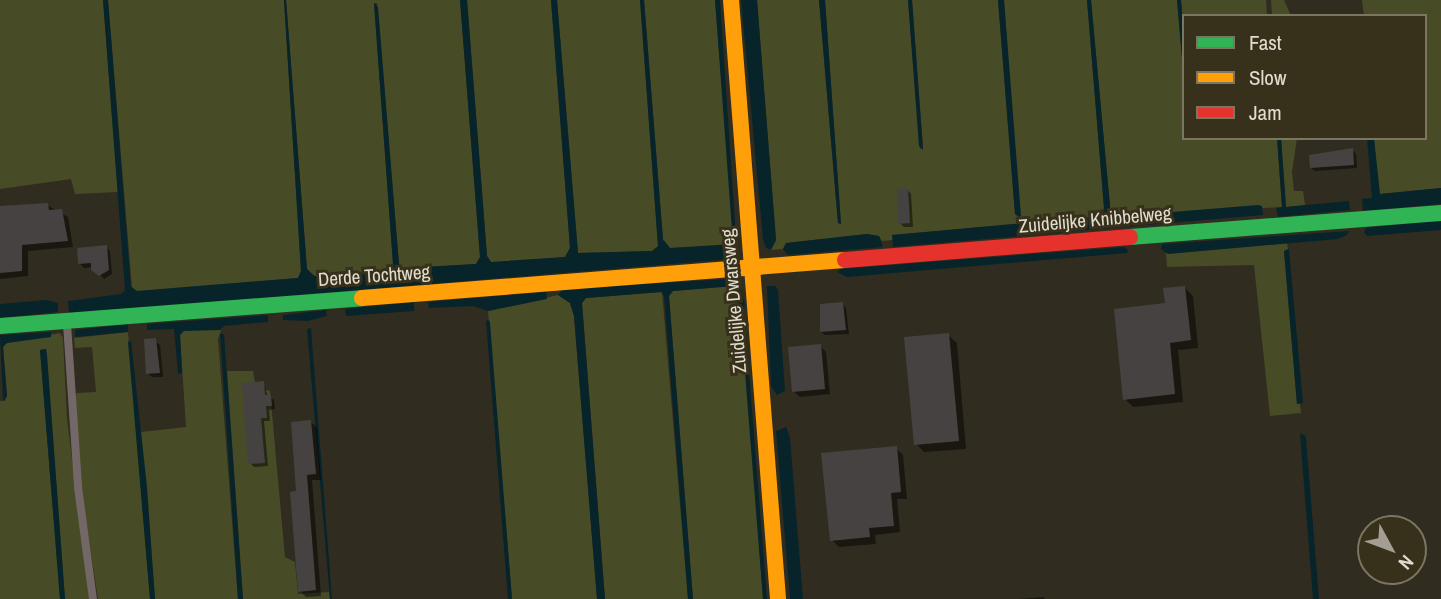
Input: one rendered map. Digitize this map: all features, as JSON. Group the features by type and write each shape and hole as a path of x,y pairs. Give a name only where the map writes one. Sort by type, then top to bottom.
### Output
{"street":[{"name":"Zuidelijke Dwarsweg","path":"731,0 778,599"},
{"name":"Zuidelijke Knibbelweg","path":"752,268 1441,213"},
{"name":"Derde Tochtweg","path":"0,326 752,268"}],"lane":[{"path":"66,321 78,486 93,599"}],"green space":[{"path":"0,0 103,0 118,192 75,194 71,179 0,189"},
{"path":"108,0 284,0 301,271 298,278 139,292 132,287"},
{"path":"286,0 460,0 480,257 476,264 405,269 399,265 377,3 374,3 393,264 386,271 348,275 315,276 307,269"},
{"path":"467,0 551,0 570,248 565,257 491,263 487,256"},
{"path":"557,0 640,0 658,247 652,251 578,253"},
{"path":"644,0 715,0 734,239 728,246 670,248 663,239"},
{"path":"757,0 819,0 838,223 841,224 825,0 908,0 920,149 923,148 912,0 998,0 1015,214 1019,217 1004,0 1087,0 1104,208 1101,217 893,235 893,240 882,241 879,236 867,234 786,243 783,249 771,250 776,240"},
{"path":"1091,0 1177,0 1182,58 1182,140 1277,140 1282,207 1111,217"},
{"path":"1181,0 1266,0 1267,14 1182,14"},
{"path":"1271,0 1284,0 1290,14 1272,14"},
{"path":"1362,0 1441,0 1441,188 1380,194 1378,191 1374,140 1427,140 1427,14 1364,14"},
{"path":"1281,140 1297,140 1292,172 1294,191 1303,191 1305,205 1286,207"},
{"path":"1287,243 1288,249 1284,251 1297,404 1300,404 1301,413 1270,416 1254,265 1167,267 1166,253"},
{"path":"734,286 744,334 763,599 693,599 669,296 673,291"},
{"path":"662,292 688,599 605,599 582,303 586,298"},
{"path":"558,295 570,303 574,316 597,599 512,599 488,311"},
{"path":"184,330 221,330 218,339 238,599 155,599 141,432 186,427 180,335"},
{"path":"128,332 150,599 98,599 83,501 74,399 77,393 96,392 92,347 75,348 74,338"},
{"path":"60,333 63,338 67,418 89,599 65,599 46,349 40,350 60,599 0,599 0,401 5,401 7,396 3,347 6,343"},
{"path":"227,371 253,371 256,388 270,391 285,557 295,562 298,594 329,592 330,599 243,599"}],"water":[{"path":"103,0 108,0 131,287 136,291 298,278 301,271 284,0 307,269 314,276 386,271 393,264 374,3 378,7 399,264 402,268 476,264 480,257 460,0 467,0 487,256 491,262 565,257 570,248 551,0 557,0 578,253 652,251 658,246 640,0 644,0 663,240 670,248 733,244 715,0 720,0 737,252 731,259 69,314 68,301 121,294 125,290"},
{"path":"741,0 757,0 776,240 771,250 766,248 763,239"},
{"path":"819,0 825,0 841,224 838,223"},
{"path":"908,0 912,0 923,150 919,146"},
{"path":"998,0 1004,0 1019,217 1015,214"},
{"path":"1087,0 1091,0 1111,217 1258,205 1262,206 1263,215 893,247 892,235 1101,216 1104,208"},
{"path":"1177,0 1181,0 1182,58"},
{"path":"1277,140 1281,140 1286,207 1349,201 1350,210 1278,217 1276,208 1282,207"},
{"path":"1367,140 1374,140 1380,194 1441,188 1441,204 1363,211 1362,199 1372,198"},
{"path":"1441,220 1441,230 1367,236 1364,232 1366,228"},
{"path":"1349,231 1338,239 1168,254 1161,249 1162,244"},
{"path":"867,234 879,236 883,247 788,255 783,249 786,243"},
{"path":"1124,247 1128,250 1127,253 847,277 837,272 840,269"},
{"path":"1289,249 1303,403 1297,404 1284,251"},
{"path":"728,279 740,287 745,303 742,320 734,286 673,291 669,296 693,599 688,599 664,296 661,292 586,298 582,303 605,599 597,599 574,316 570,303 558,295 563,289"},
{"path":"767,286 775,286 778,290 785,391 777,395 771,386"},
{"path":"546,292 547,299 488,311 473,306 429,308 428,302"},
{"path":"46,300 58,303 58,312 0,318 0,304"},
{"path":"414,302 414,311 346,316 345,309"},
{"path":"326,310 327,316 308,321 283,320 283,315"},
{"path":"268,315 268,322 224,326 220,330 184,331 180,335 182,373 178,374 174,329 147,330 147,324"},
{"path":"489,320 512,599 508,599 486,321"},
{"path":"128,324 128,332 75,337 75,330"},
{"path":"311,328 332,599 307,329"},
{"path":"51,332 51,337 7,343 3,347 7,396 3,401 0,335"},
{"path":"220,334 224,334 243,599 238,599"},
{"path":"746,334 767,599 763,599 742,335"},
{"path":"131,341 147,487 155,599 150,599 128,342"},
{"path":"46,349 65,599 60,599 40,350"},
{"path":"786,427 790,438 803,599 790,599 776,431"},
{"path":"1300,434 1305,435 1306,439 1319,599 1313,599"}],"building":[{"path":"1353,148 1354,165 1310,168 1309,155"},
{"path":"897,188 908,188 910,223 898,224"},
{"path":"48,203 49,210 62,209 68,241 22,245 22,271 0,273 0,206"},
{"path":"107,245 109,270 99,276 91,270 91,263 78,264 77,248"},
{"path":"1185,286 1191,340 1170,343 1175,394 1123,400 1114,309 1165,303 1163,288"},
{"path":"843,302 846,330 820,332 820,304"},
{"path":"949,333 959,441 914,445 904,337"},
{"path":"156,338 160,373 146,374 144,339"},
{"path":"821,344 825,389 792,392 788,347"},
{"path":"264,381 265,395 271,395 272,406 266,406 267,418 261,418 265,463 248,464 242,383"},
{"path":"311,420 316,474 307,475 316,590 298,592 290,492 296,491 291,422"},
{"path":"897,446 901,492 891,493 894,526 869,528 870,537 830,541 821,453"}],"traffic: fast":[{"path":"1130,237 1441,213"},
{"path":"0,326 362,298"}],"traffic: slow":[{"path":"731,0 778,599"},
{"path":"362,298 845,260"}],"traffic: jam":[{"path":"845,260 1130,237"}]}
